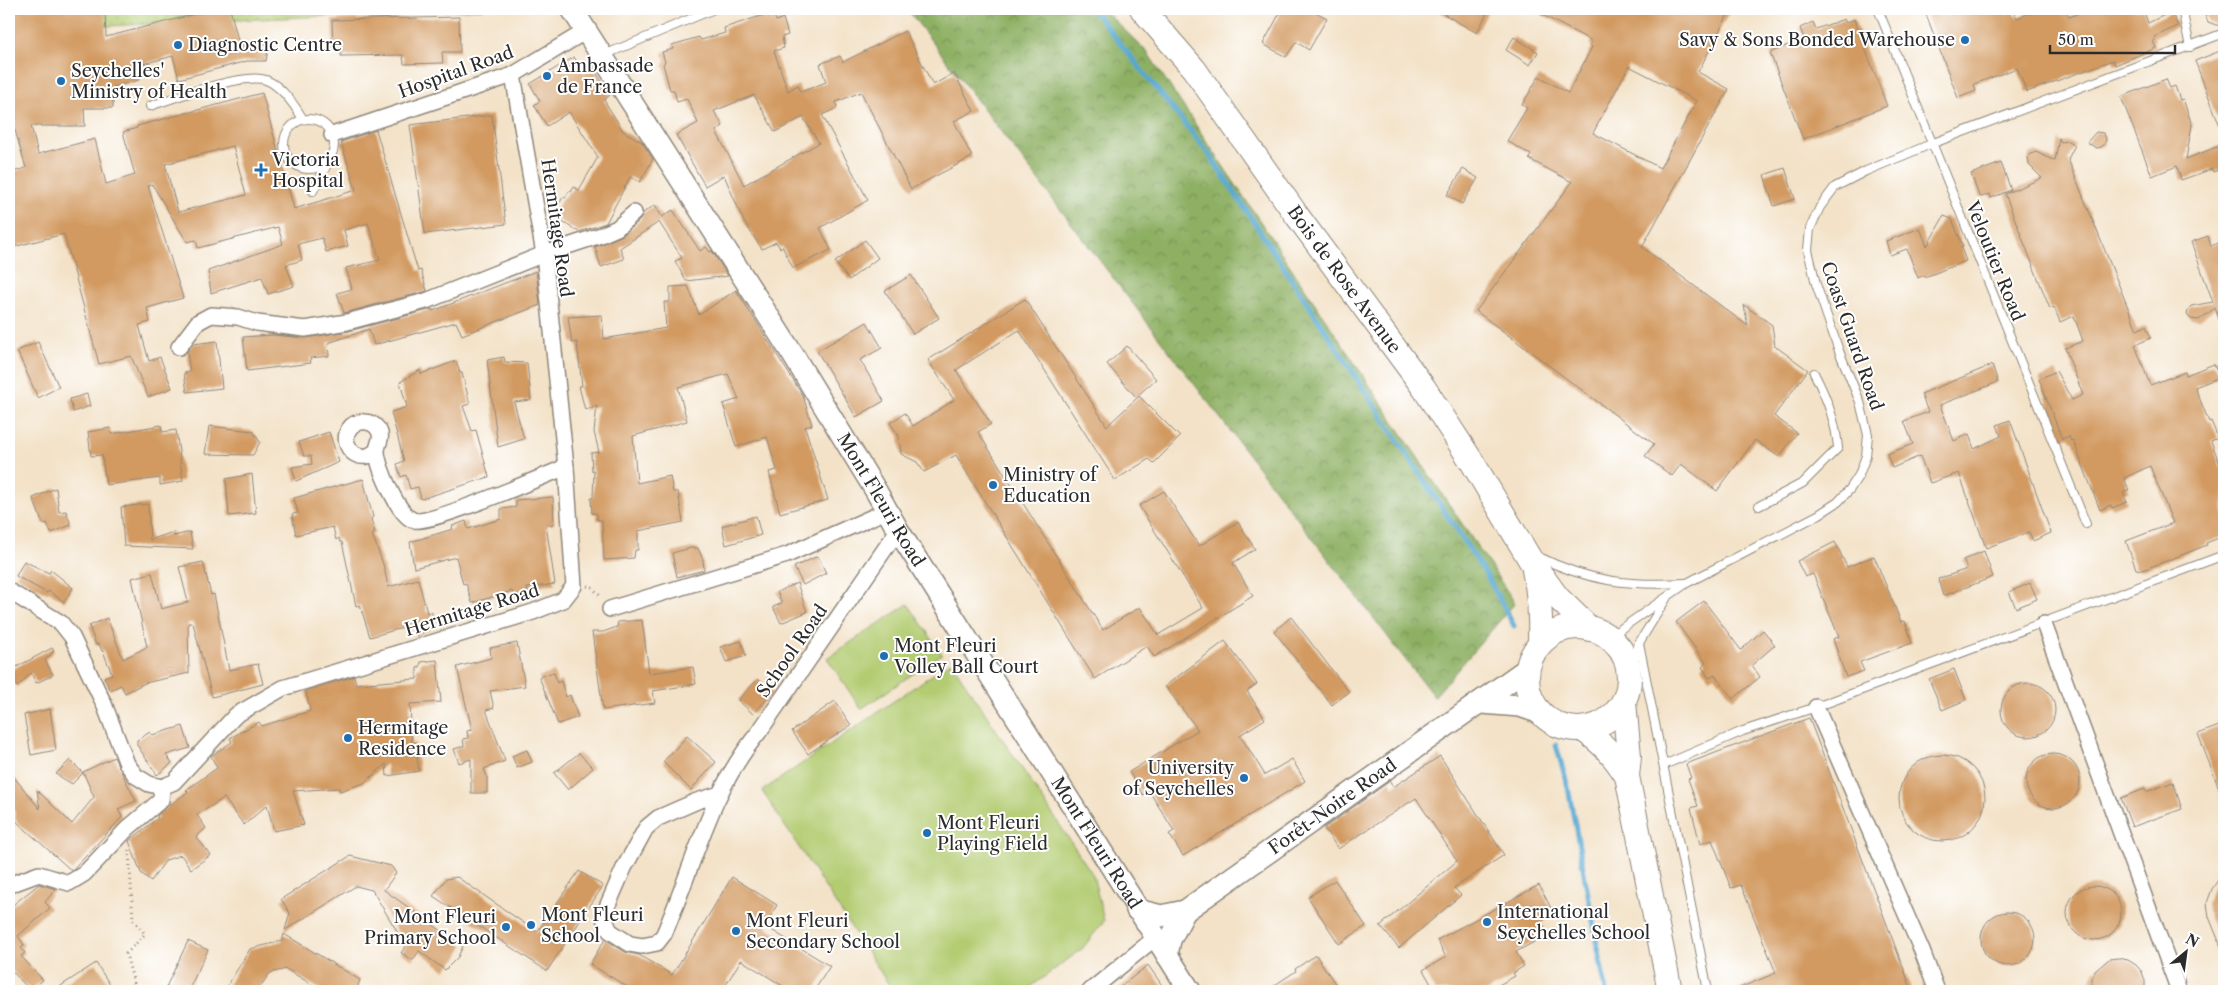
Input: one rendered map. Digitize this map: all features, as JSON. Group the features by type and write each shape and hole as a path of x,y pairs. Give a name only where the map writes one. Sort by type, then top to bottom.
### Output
{"main road":[{"name":"Mont Fleuri Road","path":"572,9 793,355 876,491 886,511 1190,991"},
{"name":"Bois de Rose Avenue","path":"1142,9 1194,69 1298,217 1424,388 1474,465 1528,555 1557,597 1600,633"},
{"name":"Bois de Rose Avenue","path":"1528,555 1538,588 1540,644"},
{"path":"1482,703 1520,706 1541,713 1560,726 1582,729 1598,726 1613,716 1624,702 1629,689 1626,661 1619,648 1600,633 1577,628 1563,630 1550,635 1532,655 1528,668 1528,684 1532,700 1541,713"},
{"name":"Forêt-Noire Road","path":"1137,910 1161,916 1185,911 1482,703 1528,668"},
{"path":"1624,702 1629,756 1627,776 1670,991"},
{"path":"1582,729 1599,740 1615,757 1627,776"},
{"name":"Forêt-Noire Road","path":"1161,947 1170,940 1185,911"}],"street":[{"name":"Hospital Road","path":"332,135 513,75 586,31"},
{"name":"Hermitage Road","path":"162,787 174,782 236,715 283,688 533,612 563,600 574,586 566,467 544,254 513,75"},
{"path":"179,347 198,322 212,315 238,317 257,323 305,329 347,322 426,300 544,254 601,236 618,228 634,213"},
{"path":"377,451 389,491 403,513 413,520 424,520 452,511 566,467"},
{"path":"610,609 787,555 886,511"},
{"name":"School Road","path":"720,794 697,801 658,818 646,828 624,868 603,916 610,932 630,944 642,946 657,943 664,934 705,826 740,755 759,732 898,530"},
{"path":"9,591 61,623 72,637 104,704 127,764 136,776 149,784 162,787 161,800 128,828 84,874 70,883 39,874 9,885"},
{"path":"2044,624 2179,991"},
{"path":"1816,707 1922,951 1937,991"},
{"path":"1090,991 1161,947"}],"lane":[{"path":"602,56 714,9"},
{"name":"Veloutier Road","path":"1878,9 2086,524"},
{"path":"2182,9 2190,47"},
{"name":"Coast Guard Road","path":"1600,633 1687,583 1818,515 1838,502 1858,475 1866,456 1868,435 1860,402 1839,351 1816,284 1808,250 1810,229 1820,207 1835,188 1866,171 1931,144 2224,33"},
{"path":"150,106 247,78 267,80 289,98 303,119"},
{"path":"313,191 331,157 334,146 332,135 326,126 317,120 303,119 288,131 284,141 286,152 292,162 301,167 312,168 323,164 331,157"},
{"path":"1759,506 1803,483 1838,448 1837,433 1814,372"},
{"path":"1528,555 1562,568 1603,580 1645,585 1687,583"},
{"path":"1664,765 1744,731 1816,707 2044,624 2224,555"},
{"name":"Coast Guard Road","path":"1629,675 1639,643 1668,595"},
{"path":"1639,643 1708,991"}],"path":[{"path":"574,586 592,586 610,609"},
{"path":"128,828 133,919 145,934 126,954 136,991"}],"green space":[{"path":"96,9 483,9 106,26"},
{"path":"907,9 1103,9 1147,52 1515,603 1434,697"},
{"name":"Mont Fleuri Volley Ball Court","path":"908,604 942,654 861,709 827,658"},
{"name":"Mont Fleuri Playing Field","path":"951,662 1093,875 1104,921 1082,949 1025,991 893,991 762,791"}],"building":[{"path":"9,9 105,9 106,37 215,9 230,9 239,44 269,44 266,61 247,61 179,79 173,56 135,66 139,80 113,87 113,108 84,108 85,126 31,126 38,154 95,139 106,184 135,175 123,132 137,128 137,126 262,93 294,209 356,190 341,142 376,130 418,271 421,270 427,291 344,313 337,293 352,289 346,268 380,260 368,223 344,230 348,246 326,252 322,238 298,244 302,260 286,265 294,286 268,294 262,277 211,293 208,271 283,244 278,227 198,248 196,240 187,242 152,184 148,186 183,298 147,308 150,322 139,325 149,361 160,357 172,388 148,397 131,356 99,364 64,234 13,247 9,230 9,173 26,168 15,130 9,130","holes":["233,146 246,195 178,212 165,164"]},
{"path":"1282,9 1310,9 1327,18 1309,50 1296,42 1286,57 1263,44"},
{"path":"1435,9 1489,9 1477,33"},
{"path":"1531,9 1731,9 1698,72 1729,89 1642,247 1748,326 1744,305 1772,325 1775,346 1808,370 1774,416 1797,433 1779,457 1755,440 1717,491 1681,464 1672,476 1645,456 1654,444 1476,311 1572,182 1529,159 1531,155 1507,141 1527,108 1522,105 1539,76 1568,93 1592,47 1590,45 1592,41","holes":["1629,66 1697,101 1660,168 1593,133"]},
{"path":"1924,9 2005,9 2007,14 2013,11 2017,18 2040,9 2066,9 2069,17 2089,9 2143,9 2148,23 2171,12 2178,26 2154,37 2155,40 2153,41 2156,48 2115,65 2113,60 2027,92 2017,68 1974,84 1976,91 1958,98"},
{"path":"2203,9 2224,9 2224,25 2208,22"},
{"path":"773,12 776,21 783,18 788,35 782,37 784,48 774,51 788,91 798,85 801,92 826,82 820,64 840,56 843,62 905,31 933,85 954,73 974,111 954,121 972,157 911,189 861,92 836,102 837,108 822,115 868,200 820,228 831,250 793,268 782,246 780,248 776,242 762,249 744,222 724,175 705,186 676,135 698,123 687,99 677,102 674,90 670,90 662,52 673,49 672,45 699,37 701,40 725,33 724,28","holes":["754,95 775,132 803,117 819,143 744,185 716,131 723,126 714,111"]},
{"path":"459,17 460,52 442,52 443,63 404,64 403,55 341,56 341,48 333,48 332,20"},
{"path":"1844,19 1846,23 1854,19 1887,106 1803,139 1770,53 1804,38 1800,28 1813,22 1816,29"},
{"path":"1514,37 1538,52 1530,65 1506,50"},
{"path":"2220,51 2224,62 2223,134 2195,61"},
{"path":"574,57 584,73 593,67 610,95 604,100 623,131 642,142 653,159 640,182 630,177 606,223 579,232 554,217 563,197 565,198 574,187 579,190 598,157 569,112 547,126 534,105 540,101 530,84"},
{"path":"2166,79 2170,88 2175,86 2180,100 2183,99 2192,125 2186,159 2224,144 2224,168 2213,172 2212,169 2181,180 2177,166 2152,176 2121,97"},
{"path":"492,115 506,224 425,234 410,125"},
{"path":"2096,132 2103,133 2106,138 2105,144 2096,148 2087,142"},
{"path":"2059,138 2061,142 2068,141 2075,145 2068,159 2137,330 2146,326 2151,338 2135,345 2150,385 2185,372 2186,375 2214,364 2220,377 2195,387 2209,422 2211,421 2218,438 2211,441 2224,475 2224,536 2206,543 2207,545 2143,570 2136,569 2126,541 2173,523 2150,466 2124,478 2129,490 2123,493 2127,502 2112,508 2111,505 2100,510 2073,440 2071,441 2069,436 2062,439 2039,379 2056,371 2072,400 2083,395 2065,348 2083,341 2074,316 2060,322 2054,307 2050,309 2005,194 2042,178 2029,165 2028,157 2036,152 2055,161"},
{"path":"2001,163 2011,190 1991,198 1990,194 1982,197 1979,196 1971,174"},
{"path":"1785,168 1795,199 1774,206 1764,175"},
{"path":"1463,169 1478,178 1462,204 1447,195"},
{"path":"655,205 662,217 673,210 700,251 706,247 710,252 712,251 728,276 686,281 675,261 682,258 659,222 620,248 624,259 601,267 595,247 623,235 640,220 643,213"},
{"path":"1944,216 1952,219 1963,247 1961,248 1966,261 1918,278 1907,249 1890,255 1886,241 1920,228 1927,246"},
{"path":"2208,236 2211,246 2224,240 2223,330 2215,308 2199,320 2191,319 2187,315 2191,306 2213,302 2191,242"},
{"path":"865,240 878,258 849,280 835,262"},
{"path":"536,271 540,305 462,335 456,322 374,345 369,329 328,343 329,356 310,358 311,363 247,371 243,337 273,335 306,338 349,331 432,309 433,311"},
{"path":"911,275 939,318 913,334 885,291"},
{"path":"688,286 699,315 736,290 803,396 812,425 805,427 828,500 780,513 769,472 777,470 767,437 736,447 723,404 739,399 728,374 678,387 687,421 633,436 637,483 670,476 673,492 678,492 683,522 638,531 638,550 635,550 634,558 604,560 602,520 597,520 597,514 592,513 591,498 593,498 594,470 592,471 591,453 599,452 594,432 597,406 585,410 579,386 582,386 577,342 572,343 568,317 602,315 604,339 666,328 664,302 670,302 670,287"},
{"name":"Ministry of Education","path":"1025,299 1107,426 1139,396 1180,437 1154,463 1149,459 1115,480 1019,330 956,370 991,424 978,432 1103,630 1140,607 1158,635 1203,608 1139,506 1164,491 1199,546 1238,522 1255,549 1233,563 1253,596 1154,657 1147,646 1095,679 956,455 924,472 917,462 901,454 899,436 890,423 905,413 913,426 954,400 928,360"},
{"path":"867,322 882,348 860,360 884,401 856,417 817,351"},
{"path":"217,341 222,388 187,392 184,373 190,372 187,352 193,344"},
{"path":"38,342 59,387 38,398 17,351"},
{"path":"1127,346 1156,379 1136,397 1107,364"},
{"path":"504,357 505,362 527,363 531,400 514,402 524,439 498,447 487,360"},
{"path":"456,361 460,373 462,373 470,404 463,406 472,431 476,430 489,477 421,499 418,487 410,489 406,475 401,477 397,464 404,461 391,412 407,407 400,382 420,370 421,374"},
{"path":"1992,365 1998,382 1940,405 1954,441 1969,434 1974,449 2001,436 1997,425 2010,420 2051,533 2033,541 2029,532 1986,548 1959,473 1930,483 1920,456 1892,468 1887,454 1913,444 1904,421 1928,412 1921,394"},
{"path":"87,394 90,406 73,412 70,399"},
{"path":"161,425 162,432 176,430 183,481 160,485 160,478 106,485 102,455 91,456 88,432 110,428 111,434"},
{"path":"209,426 253,431 260,442 253,455 205,454"},
{"path":"329,432 339,462 296,481 292,467 312,464 311,456 304,456 299,442"},
{"path":"252,474 256,513 229,516 226,479"},
{"path":"363,479 373,517 371,519 375,533 372,534 384,567 388,587 418,579 427,613 432,612 433,628 416,635 413,625 370,637 360,605 356,606 342,542 340,542 339,538 336,540 333,527 296,535 292,514 298,513 294,498"},
{"path":"56,488 59,512 66,511 71,525 51,533 47,523 43,524 33,498"},
{"path":"553,497 554,524 546,525 555,584 527,588 528,594 514,596 512,591 472,603 466,583 463,584 456,557 414,568 410,542 453,529 452,526 466,521 468,529 501,519 501,509 516,507 516,500"},
{"path":"148,504 150,540 173,532 174,536 190,532 193,549 124,546 121,507"},
{"path":"756,516 761,535 726,545 722,526"},
{"path":"1835,542 1847,567 1874,556 1901,622 1905,621 1912,643 1860,662 1864,671 1846,677 1833,639 1839,637 1813,574 1805,577 1797,561"},
{"path":"698,548 703,560 704,570 677,577 672,553"},
{"path":"1984,551 1993,577 1943,596 1938,579 1967,569 1963,560"},
{"path":"818,556 826,573 803,585 794,567"},
{"path":"24,561 49,573 51,570 73,588 64,602 49,591 47,593 16,576"},
{"path":"203,562 211,595 214,594 229,670 258,664 263,684 212,697 193,623 188,623 189,673 145,683 125,693 121,685 110,690 104,677 112,674 103,651 99,644 96,645 89,626 107,618 123,659 147,647 132,578 152,573 161,609 188,602 179,567"},
{"path":"797,583 807,612 781,623 773,607 782,603 777,592"},
{"path":"2030,583 2037,599 2016,608 2009,592"},
{"path":"1704,601 1741,650 1763,630 1775,645 1752,665 1760,677 1733,699 1715,675 1709,678 1702,667 1706,663 1676,622"},
{"path":"1291,617 1349,692 1332,705 1274,631"},
{"path":"642,620 649,673 693,667 696,684 653,691 655,703 603,710 592,632 603,632 617,627 618,622"},
{"path":"741,641 746,656 726,662 720,647"},
{"name":"University of Seychelles","path":"1225,641 1257,684 1247,691 1265,719 1240,735 1265,775 1292,759 1305,781 1183,856 1169,834 1174,831 1149,791 1143,795 1129,772 1198,730 1165,686"},
{"path":"517,643 525,686 490,691 494,708 486,710 505,761 484,769 487,776 487,793 471,793 471,759 459,763 454,749 464,746 463,739 468,738 467,731 472,730 457,667 491,658 490,648"},
{"path":"52,648 54,651 45,660 53,675 36,683 31,673 17,687 9,676 9,671"},
{"path":"437,660 441,702 410,704 412,744 415,743 419,771 387,776 386,764 364,783 340,791 339,788 293,791 304,825 274,831 267,805 244,825 224,798 197,815 206,828 196,837 211,855 191,869 181,855 166,860 151,881 141,873 129,841 158,818 157,816 168,806 188,792 186,790 217,768 211,756 232,742 230,738 259,722 262,726 310,711 306,691 354,676 356,684 417,679 417,668 420,667 421,662"},
{"path":"1954,669 1966,700 1942,710 1929,679"},
{"path":"554,672 557,683 561,681 566,697 570,695 578,717 558,724 539,677"},
{"path":"758,679 773,693 753,714 738,700"},
{"path":"2023,683 2033,683 2043,687 2051,695 2055,710 2051,725 2043,733 2033,737 2023,737 2013,733 2005,725 2001,715 2001,705 2005,695 2013,687"},
{"path":"835,701 851,725 808,754 792,731"},
{"path":"50,709 56,750 31,755 24,715"},
{"path":"1809,718 1912,991 1732,991 1776,973 1741,885 1731,888 1712,840 1700,844 1691,808 1698,806 1688,779 1691,778 1686,764"},
{"path":"2224,724 2224,799 2223,799 2198,734"},
{"path":"183,726 190,748 166,755 172,763 157,775 137,745 137,740 150,732 152,735"},
{"path":"687,736 716,762 691,790 663,762"},
{"path":"527,750 532,762 517,768 512,756"},
{"path":"579,753 593,768 568,790 554,773"},
{"path":"2048,754 2058,754 2068,758 2076,766 2080,781 2076,796 2068,804 2058,808 2048,808 2038,804 2030,796 2026,786 2026,776 2030,766 2038,758"},
{"path":"1942,755 1966,762 1978,774 1985,798 1978,822 1966,834 1942,841 1918,834 1906,822 1899,798 1906,774 1918,762"},
{"path":"1440,756 1504,855 1454,888 1461,895 1399,948 1380,926 1457,861 1416,798 1338,849 1324,828 1390,781 1393,787"},
{"path":"114,757 136,801 118,809 122,817 72,871 16,821 13,803 9,806 9,771 40,809 37,790 72,824 94,797 83,772"},
{"path":"70,760 83,773 72,784 56,774"},
{"path":"2173,782 2182,809 2132,827 2121,798 2145,789 2146,792"},
{"path":"350,856 391,866 396,873 384,890 463,946 458,957 445,970 419,951 413,960 401,953 406,946 372,890 356,886 285,930 290,913 281,899"},
{"path":"579,871 603,886 547,971 433,896 446,879 457,877 537,932"},
{"path":"2224,871 2224,954 2209,917 2207,903 2212,889"},
{"name":"Mont Fleuri Secondary School","path":"732,877 777,905 765,926 830,966 814,991 791,991 741,960 722,991 634,991 590,964 605,939 625,952 639,955 672,975"},
{"path":"1335,880 1366,926 1339,944 1308,897"},
{"path":"39,884 56,889 45,902 50,908 18,936 24,945 21,948 25,953 21,956 43,980 30,990 9,968 9,908"},
{"path":"1539,885 1554,914 1541,922 1548,934 1516,952 1524,966 1513,973 1515,976 1488,991 1435,991 1423,970 1446,957 1437,940"},
{"path":"2089,886 2099,886 2109,890 2117,898 2121,913 2117,928 2109,936 2099,940 2089,940 2079,936 2071,928 2067,918 2067,908 2071,898 2079,890"},
{"path":"2003,912 2013,912 2023,916 2031,924 2035,939 2031,954 2023,962 2013,966 2003,966 1993,962 1985,954 1981,944 1981,934 1985,924 1993,916"},
{"path":"284,934 360,980 356,991 323,991 286,969 270,973 257,991 224,991 250,949 282,941"},
{"path":"188,941 208,950 188,991 174,991 166,987"},
{"path":"1316,955 1340,991 1266,991 1296,971 1295,969"},
{"path":"2109,959 2128,960 2142,972 2145,981 2145,991 2091,991 2091,979 2095,971"},
{"path":"96,963 114,991 53,991"},
{"path":"1148,965 1166,991 1115,991"}],"waterway":[{"path":"1090,9 1099,17 1209,154 1487,576 1514,626"},
{"path":"1556,745 1568,787 1606,991"}],"place":[{"name":"Savy & Sons Bonded Warehouse","path":"1965,40"},
{"name":"Diagnostic Centre","path":"178,45"},
{"name":"Ambassade de France","path":"547,76"},
{"name":"Seychelles' Ministry of Health","path":"61,81"},
{"name":"Victoria Hospital","path":"261,170"},
{"name":"Ministry of Education","path":"993,485"},
{"name":"Mont Fleuri Volley Ball Court","path":"884,656"},
{"name":"Hermitage Residence","path":"348,738"},
{"name":"University of Seychelles","path":"1244,778"},
{"name":"Mont Fleuri Playing Field","path":"927,833"},
{"name":"International Seychelles School","path":"1487,922"},
{"name":"Mont Fleuri School","path":"531,925"},
{"name":"Mont Fleuri Primary School","path":"506,927"},
{"name":"Mont Fleuri Secondary School","path":"736,931"}]}
